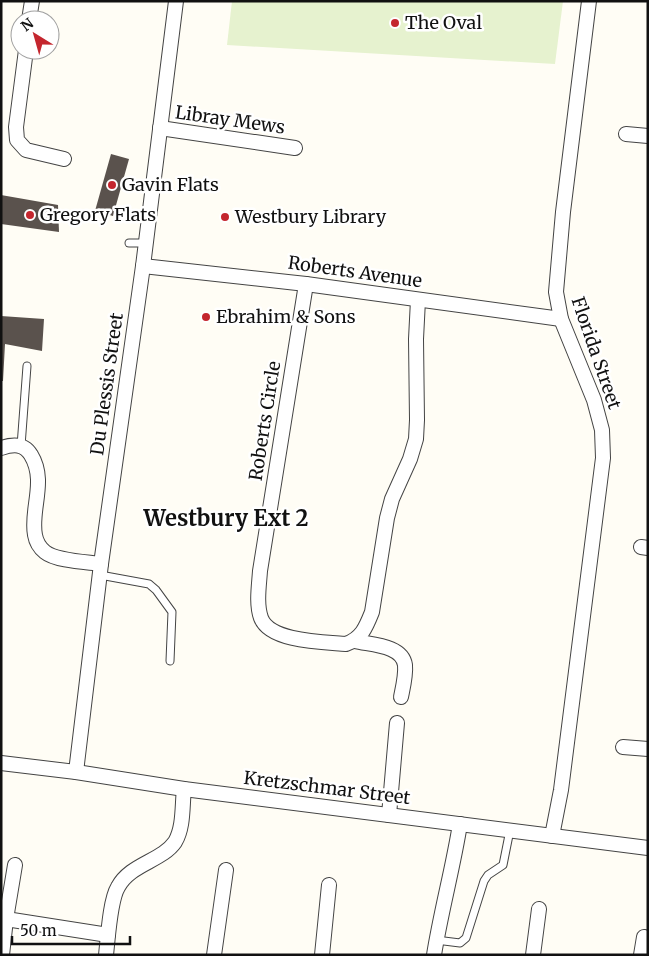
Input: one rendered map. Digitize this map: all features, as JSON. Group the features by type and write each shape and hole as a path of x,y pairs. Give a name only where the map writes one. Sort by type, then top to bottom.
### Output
{"street":[{"name":"Du Plessis Street","path":"76,772 100,569 146,244 176,1"},
{"name":"Florida Street","path":"552,836 560,790 604,458 602,430 594,400 561,320 556,292 557,269 589,1"},
{"path":"25,60 16,127 17,140 26,150 64,159"},
{"name":"Libray Mews","path":"160,128 295,148"},
{"path":"626,134 648,136"},
{"name":"Roberts Avenue","path":"143,266 306,284 561,320"},
{"name":"Roberts Circle","path":"306,284 260,571 258,608 261,619 269,628 286,637 346,644 355,641 392,650 402,656 405,666 401,697"},
{"path":"355,641 367,626 372,612 387,518 392,499 410,459 416,439 418,300"},
{"path":"1,448 11,445 21,446 28,450 36,462 38,495 35,536 40,546 46,553 56,557 100,569"},
{"path":"389,815 397,723"},
{"path":"623,747 648,749"},
{"name":"Kretzschmar Street","path":"1,763 76,772 184,789 648,848"},
{"path":"106,955 116,888 123,878 164,852 174,843 179,832 184,789"},
{"path":"434,955 460,824"},
{"path":"2,955 15,865"},
{"path":"214,955 226,870"},
{"path":"322,955 329,885"},
{"path":"533,955 538,910"},
{"path":"6,919 108,935"},
{"path":"641,955 644,937"}],"lane":[{"path":"129,243 146,244"},
{"path":"21,446 27,366"},
{"path":"100,569 149,584 156,590 172,612 170,661"},
{"path":"436,940 460,943 466,938 484,881 488,875 503,865 510,830"}],"green space":[{"name":"The Oval","path":"232,1 563,1 555,64 227,45"}],"building":[{"name":"Gavin Flats","path":"111,154 129,159 113,216 95,211"},
{"name":"Gregory Flats","path":"1,195 58,205 59,232 1,224"},
{"path":"1,316 44,319 42,351 5,344 3,381 1,381"}],"place":[{"name":"The Oval","path":"395,23"},
{"name":"Gavin Flats","path":"112,185"},
{"name":"Gregory Flats","path":"30,215"},
{"name":"Westbury Library","path":"225,217"},
{"name":"Ebrahim & Sons","path":"206,317"}],"district":[{"name":"Westbury Ext 2","path":"226,518"}]}
